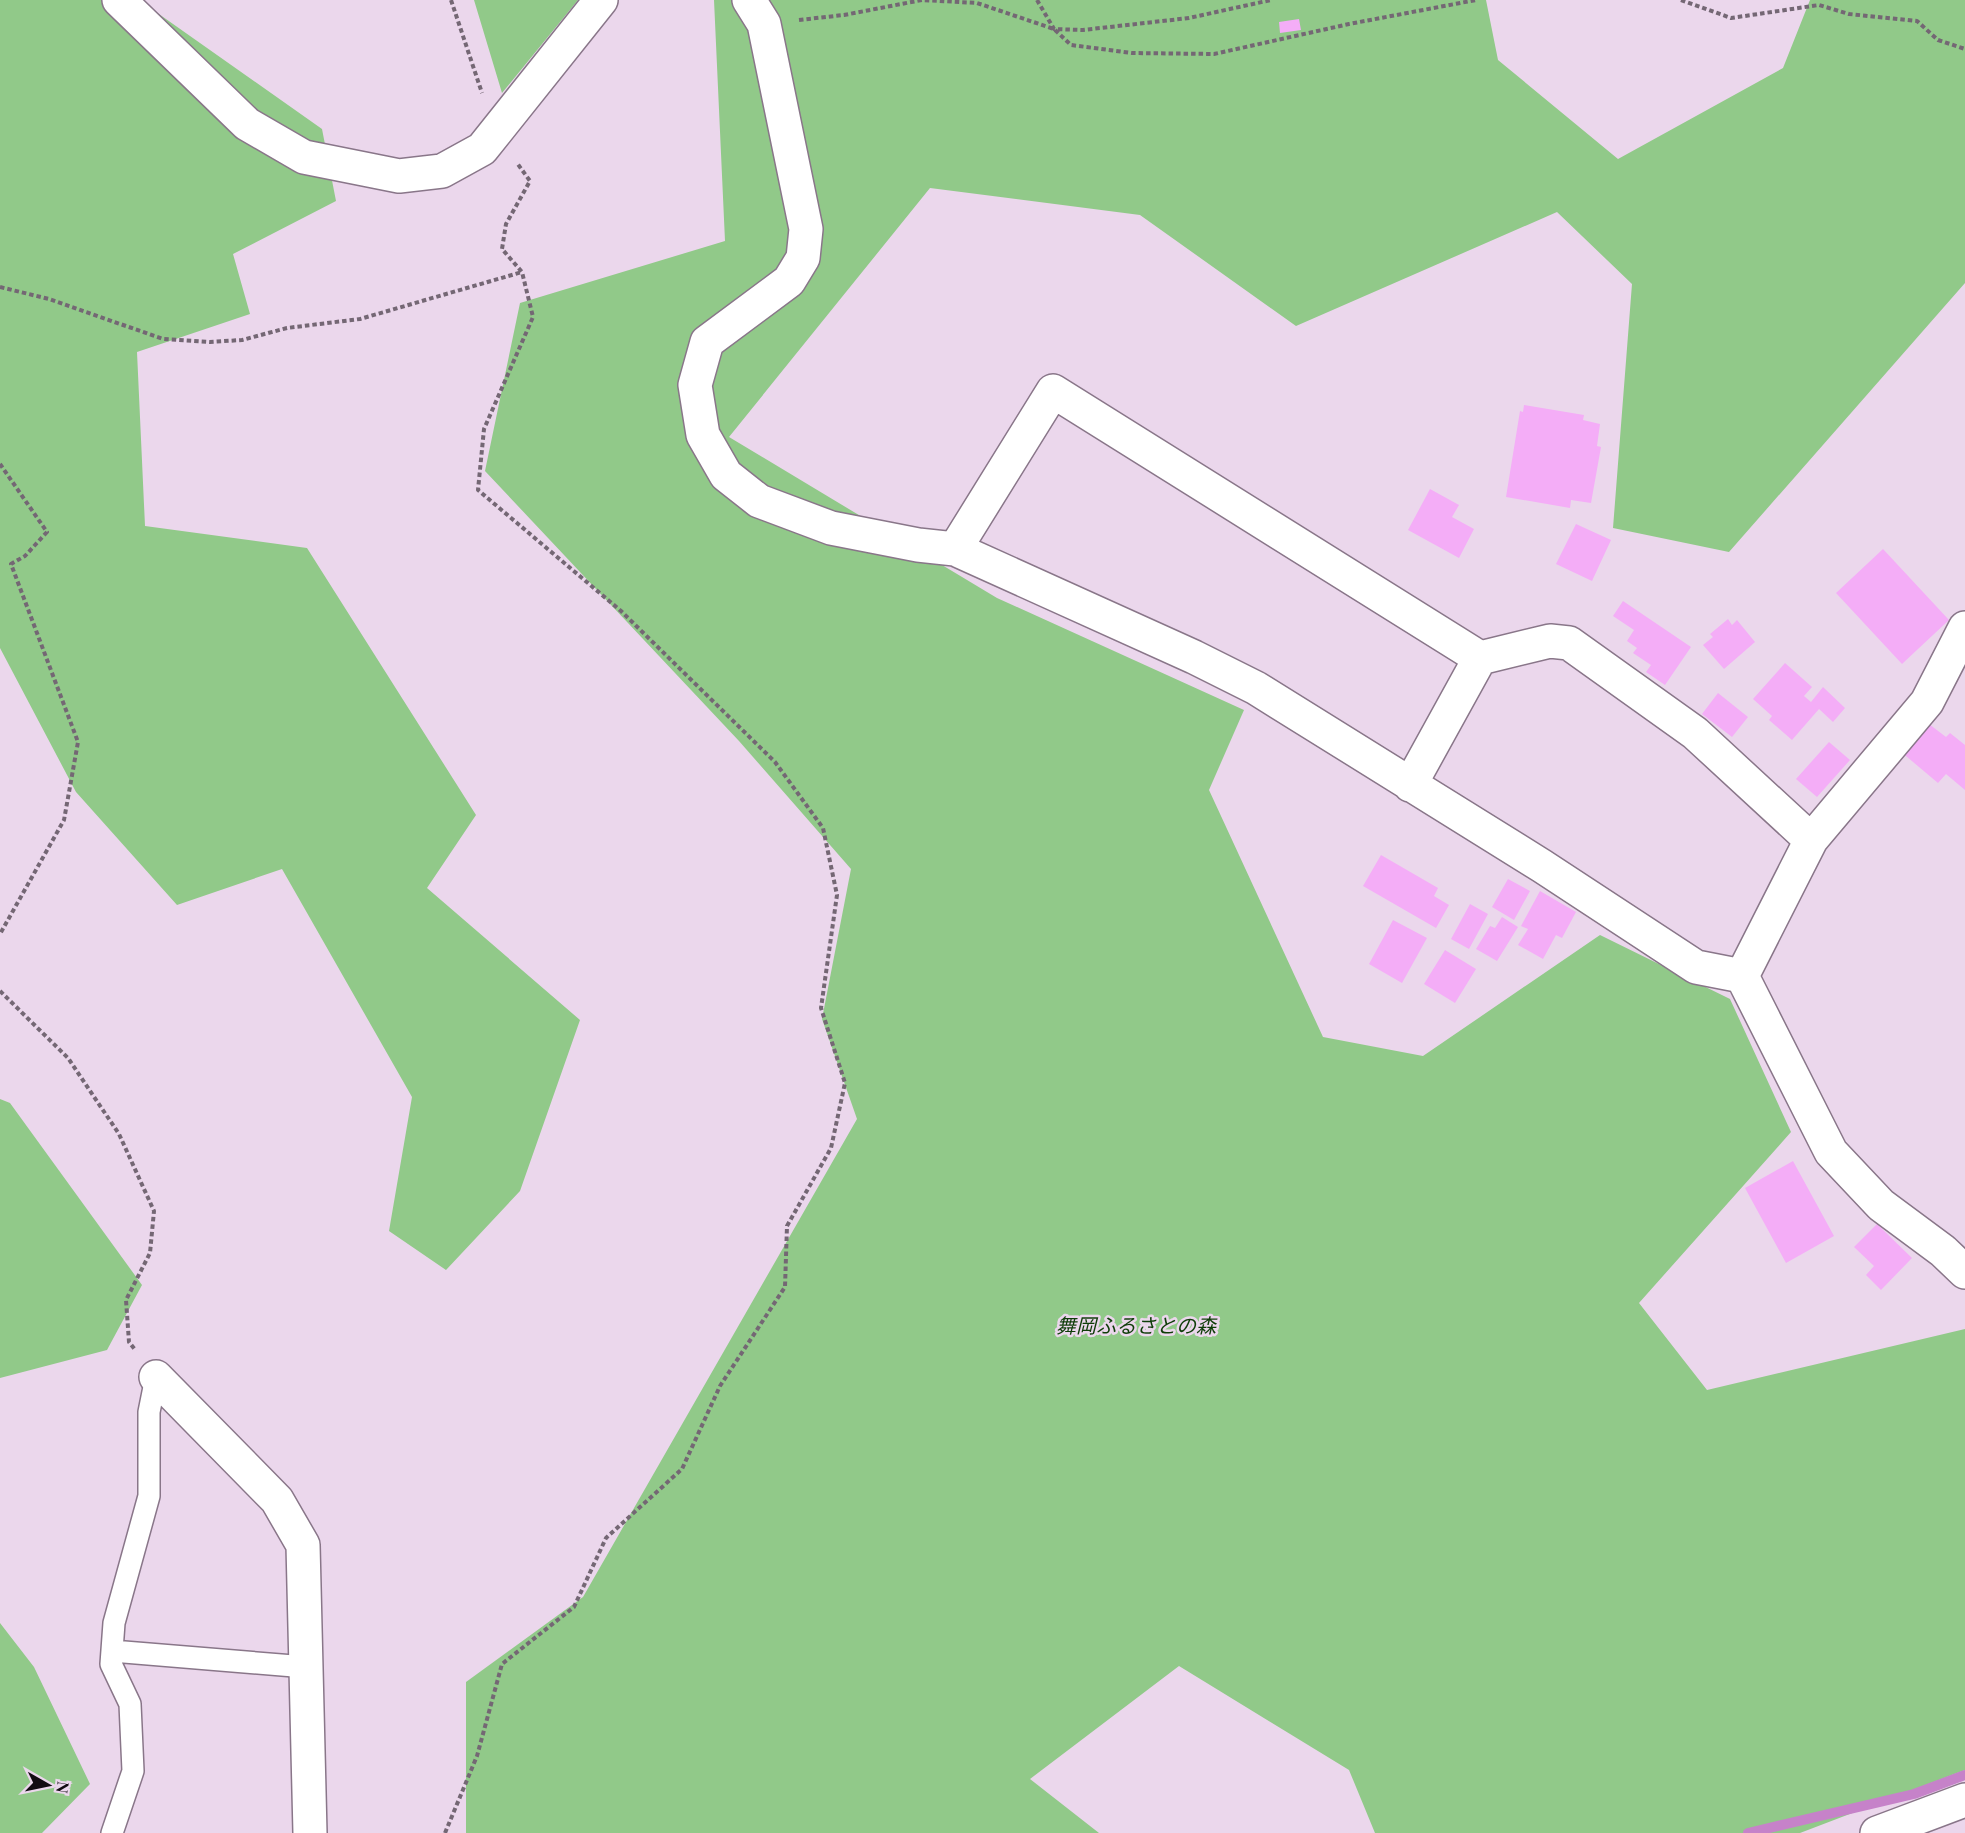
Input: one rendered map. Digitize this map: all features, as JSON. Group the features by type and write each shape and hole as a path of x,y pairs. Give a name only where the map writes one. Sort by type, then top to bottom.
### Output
{"street":[{"path":"119,0 247,124 304,157 399,176 442,171 482,149 601,0"},
{"path":"757,12 806,229 803,258 789,281 707,342 695,385 703,435 726,475 759,501 831,528 918,545 955,549 1194,657 1256,688 1542,866 1696,967 1742,976"},
{"path":"955,549 1053,391 1480,658 1550,641 1569,643 1695,733 1811,840"},
{"path":"1742,976 1811,840 1927,702 1965,628"},
{"path":"1410,785 1480,658"},
{"path":"1742,976 1831,1152 1881,1205 1943,1251 1965,1272"},
{"path":"156,1377 276,1500 303,1545 310,1833"},
{"path":"1877,1833 1965,1800"}],"lane":[{"path":"112,1833 133,1771 130,1704 111,1664 114,1623 149,1496 149,1412 156,1377"},
{"path":"112,1651 306,1667"}],"path":[{"path":"445,1833 477,1756 502,1664 574,1607 606,1538 682,1468 720,1386 785,1287 787,1226 831,1148 845,1083 821,1008 837,895 823,828 775,762 655,644 621,611 478,490 484,429 533,317 522,272 502,249 506,224 530,181 495,133 451,0"},
{"path":"757,12 844,15 922,0 977,3 1054,29 1083,30 1189,18 1271,0"},
{"path":"1037,0 1054,29 1071,45 1132,53 1214,54 1349,24 1476,0"},
{"path":"1682,0 1731,18 1819,3 1849,14 1917,21 1938,40 1965,49"},
{"path":"0,287 49,299 163,339 210,342 242,340 287,328 360,319 522,272"},
{"path":"0,464 47,532 26,556 11,564 78,742 64,820 0,934"},
{"path":"0,991 68,1058 119,1134 154,1211 150,1253 126,1300 129,1342 156,1377"}],"green space":[{"path":"0,0 139,0 322,129 336,201 233,254 250,314 137,352 145,526 307,548 476,815 427,888 580,1020 520,1191 446,1270 389,1231 412,1097 282,869 177,905 76,792 0,648"},
{"path":"474,0 578,0 502,93"},
{"name":"舞岡ふるさとの森","path":"714,0 1486,0 1498,60 1618,159 1783,68 1810,0 1965,0 1965,283 1729,552 1613,528 1632,284 1557,212 1296,326 1140,215 930,188 729,437 997,598 1244,710 1209,790 1323,1037 1423,1056 1600,935 1730,999 1791,1132 1639,1303 1707,1390 1965,1329 1965,1770 1800,1833 1375,1833 1349,1770 1179,1666 1030,1779 1099,1833 466,1833 466,1682 583,1597 857,1119 822,1019 851,869 739,741 485,471 520,303 725,241"},
{"path":"0,1099 10,1103 142,1285 107,1350 0,1378"},
{"path":"0,1623 34,1667 90,1784 42,1833 0,1833"}],"building":[{"path":"1299,19 1301,30 1280,33 1279,22"},
{"path":"1524,405 1584,415 1583,420 1600,424 1597,446 1601,447 1591,503 1571,500 1570,508 1506,497 1520,411 1523,412"},
{"path":"1430,489 1459,505 1452,517 1474,529 1459,558 1408,530"},
{"path":"1576,524 1611,540 1592,581 1556,564"},
{"path":"1883,549 1949,620 1902,664 1836,593"},
{"path":"1623,601 1691,647 1665,685 1646,672 1651,665 1633,653 1637,648 1627,641 1634,630 1613,616"},
{"path":"1728,619 1732,625 1737,620 1755,642 1724,669 1703,645 1713,637 1710,634"},
{"path":"1785,663 1812,687 1804,696 1811,702 1823,687 1845,708 1833,722 1819,709 1792,740 1769,720 1772,716 1753,699"},
{"path":"1718,693 1748,717 1732,737 1702,714"},
{"path":"1925,721 1946,737 1950,733 1965,745 1965,790 1946,774 1938,783 1900,751"},
{"path":"1829,742 1850,760 1817,797 1796,779"},
{"path":"1381,855 1438,888 1434,896 1449,905 1436,928 1363,886"},
{"path":"1508,879 1530,891 1514,920 1492,907"},
{"path":"1540,891 1576,912 1562,938 1556,935 1543,959 1518,945 1528,929 1521,926"},
{"path":"1470,904 1488,914 1469,949 1451,939"},
{"path":"1502,917 1518,927 1497,961 1476,949 1490,926 1495,928"},
{"path":"1393,920 1427,938 1402,983 1369,964"},
{"path":"1445,950 1476,969 1455,1003 1424,984"},
{"path":"1793,1161 1834,1236 1786,1263 1745,1188"},
{"path":"1877,1224 1912,1258 1881,1290 1866,1275 1874,1266 1854,1247"}],"waterway":[{"path":"1748,1833 1914,1794 1965,1775"}]}
